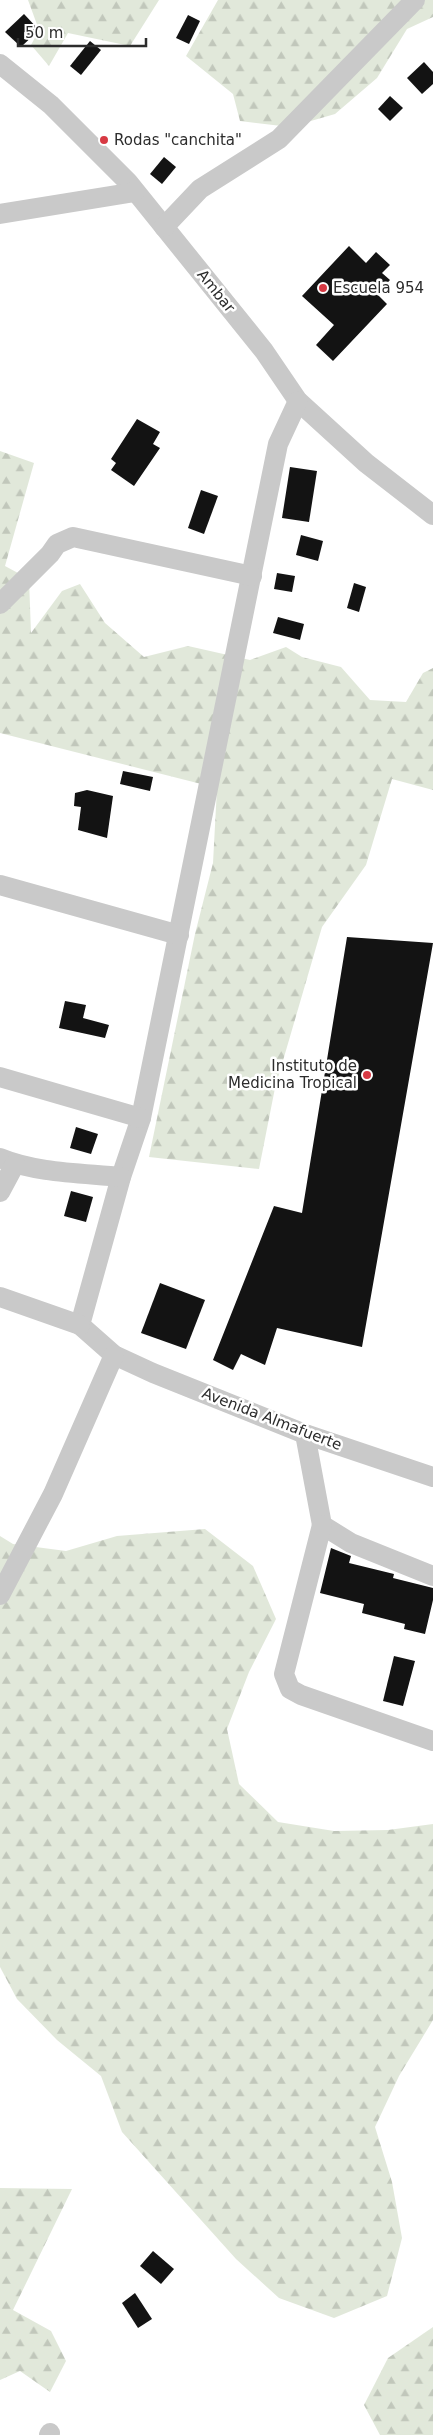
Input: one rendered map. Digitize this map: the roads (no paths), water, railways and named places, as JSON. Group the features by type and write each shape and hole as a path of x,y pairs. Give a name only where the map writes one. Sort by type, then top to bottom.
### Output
{"street":[{"path":"164,227 200,189 279,139 415,0"},
{"name":"Ambar","path":"0,64 51,105 135,192 264,351 298,401 366,463 433,515"},
{"path":"0,214 135,192"},
{"path":"0,1297 80,1325 121,1177 141,1118 278,444 298,401"},
{"path":"0,604 50,554 57,544 73,537 252,576"},
{"path":"0,885 179,935"},
{"path":"0,1077 141,1118"},
{"path":"0,1192 8,1161 121,1177"},
{"name":"Avenida Almafuerte","path":"80,1325 114,1355 305,1434 433,1477"},
{"path":"0,1595 53,1494 114,1355"},
{"path":"305,1434 322,1525 284,1674 290,1689 301,1695 433,1741"},
{"path":"322,1525 351,1543 433,1576"}],"place":[{"name":"Rodas \"canchita\"","path":"104,140"},
{"name":"Escuela 954","path":"323,288"},
{"name":"Instituto de Medicina Tropical","path":"367,1075"}]}
